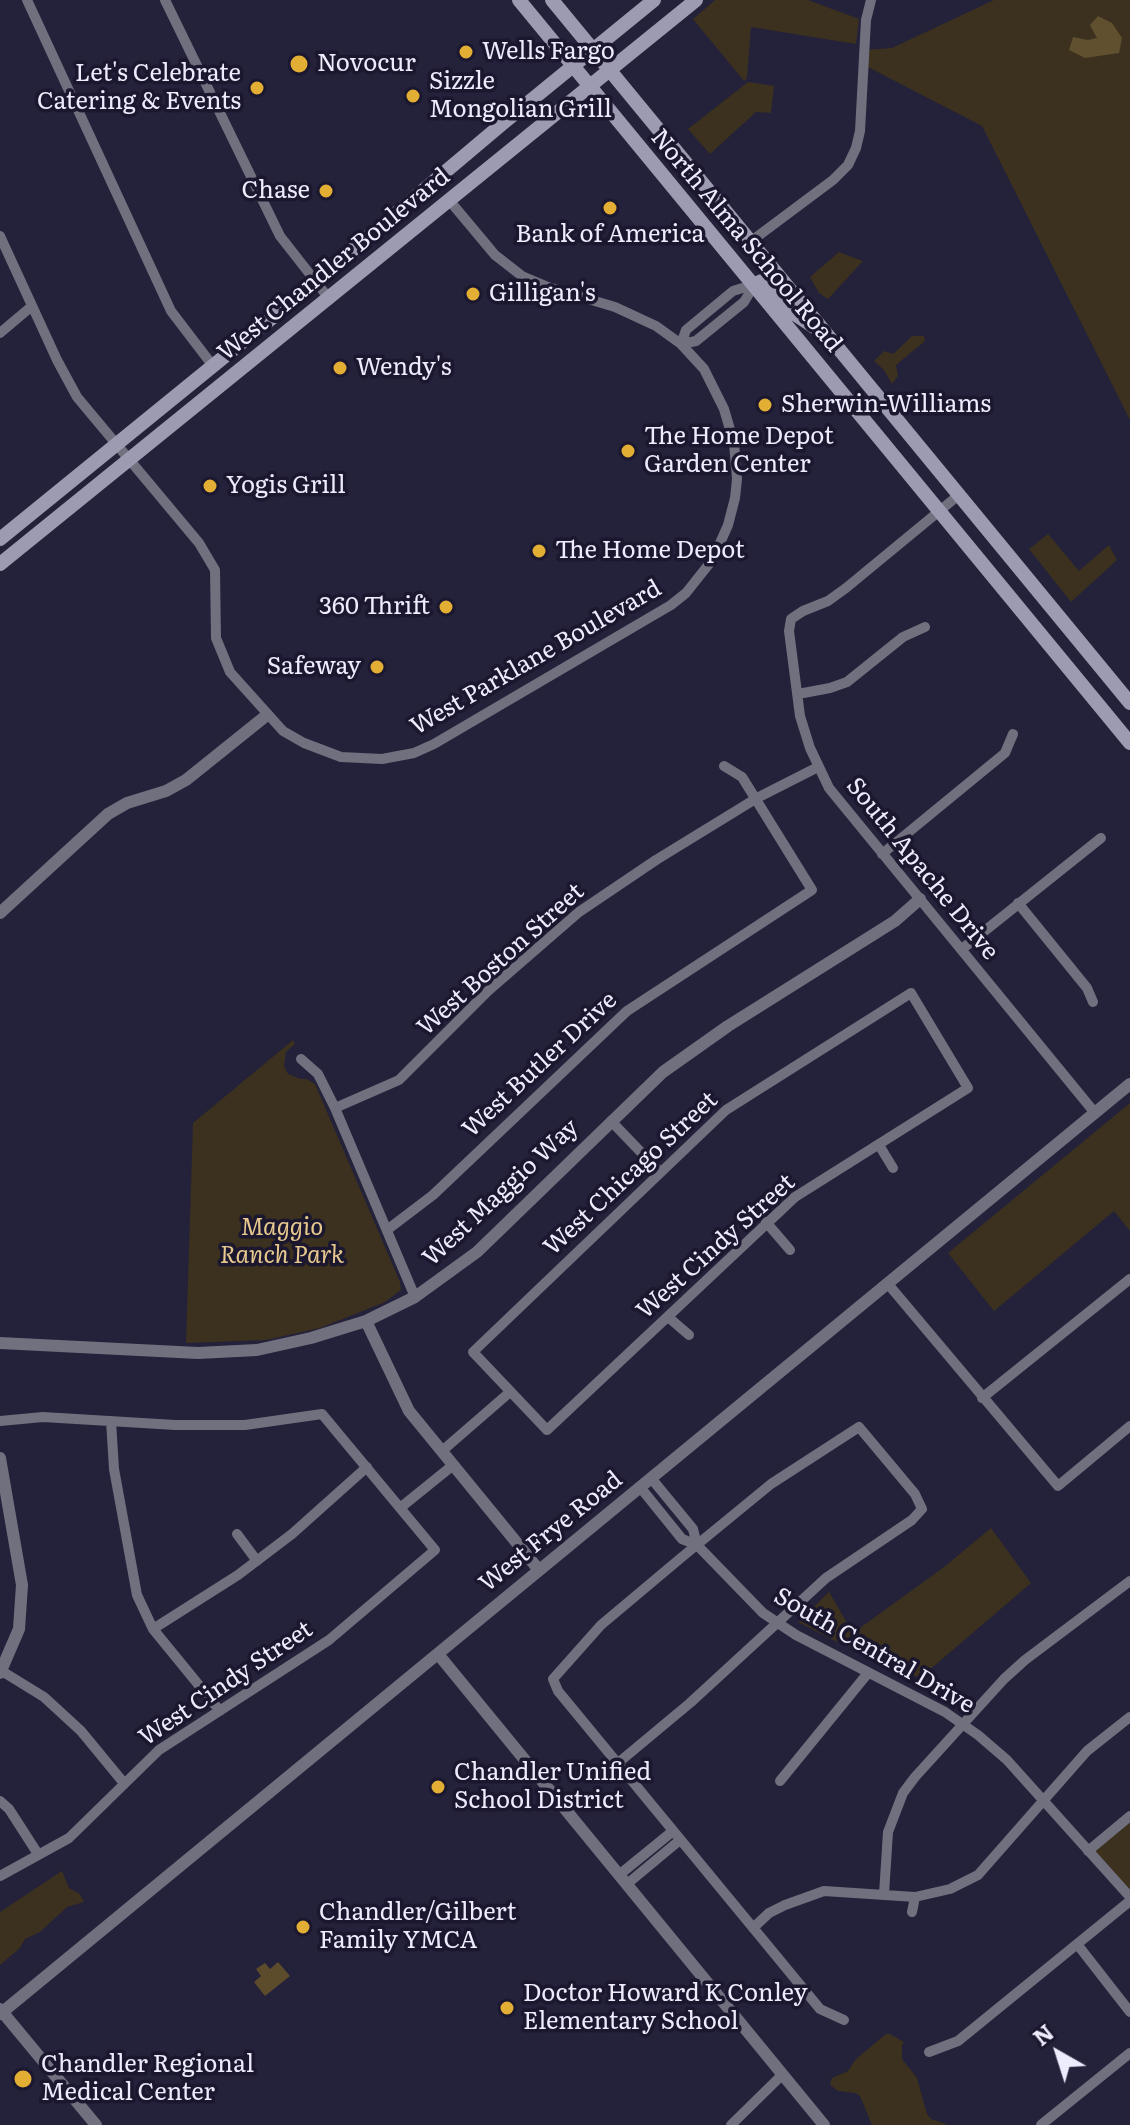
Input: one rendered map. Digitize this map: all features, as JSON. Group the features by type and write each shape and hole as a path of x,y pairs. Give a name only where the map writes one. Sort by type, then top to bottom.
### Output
{"main road":[{"name":"North Alma School Road","path":"519,0 1130,743"},
{"name":"North Alma School Road","path":"552,0 1130,703"},
{"name":"West Chandler Boulevard","path":"0,564 213,366 654,0"},
{"name":"West Chandler Boulevard","path":"0,539 123,452 327,296 696,0"},
{"path":"755,284 762,281 770,285 796,315 827,336"}],"street":[{"path":"27,0 171,311 213,366"},
{"path":"165,0 280,236 327,296"},
{"path":"750,242 833,180 848,165 860,131 866,20 871,0"},
{"name":"West Parklane Boulevard","path":"0,236 77,397 199,543 215,570 218,647 230,672 267,715 293,737 341,757 382,759 414,753 434,744 656,616 686,593 713,559 722,542 735,498 734,443 724,409 704,369 681,344 656,326 615,307 522,276 495,255 449,200"},
{"path":"681,344 686,330 733,291 755,284"},
{"path":"0,333 32,306"},
{"path":"939,511 960,494"},
{"name":"South Apache Drive","path":"939,511 846,588 828,601 791,619 789,631 800,716 829,788 1095,1113"},
{"path":"798,694 847,682 903,637 925,627"},
{"path":"0,913 108,814 127,803 166,791 186,780 267,715"},
{"path":"882,854 1005,753 1013,734"},
{"path":"724,766 742,777 757,798"},
{"name":"West Boston Street","path":"335,1108 399,1080 488,991 579,912 757,798 818,767"},
{"name":"West Butler Drive","path":"387,1230 433,1195 627,1011 812,890 757,798"},
{"path":"962,949 1101,838"},
{"name":"West Maggio Way","path":"0,1343 198,1353 257,1350 366,1321 415,1297 477,1252 663,1072 692,1050 886,927 920,899"},
{"path":"1018,903 1087,988 1093,1002"},
{"name":"West Chicago Street","path":"510,1392 473,1352 726,1110 911,993 968,1088"},
{"path":"301,1059 318,1074 335,1108 415,1297"},
{"name":"West Frye Road","path":"1,2011 1130,1084"},
{"name":"West Cindy Street","path":"510,1392 547,1430 795,1197 968,1088"},
{"path":"611,1121 659,1171"},
{"path":"879,1145 893,1168"},
{"path":"766,1222 790,1250"},
{"path":"982,1398 1130,1279"},
{"path":"888,1284 1058,1486 1130,1426"},
{"path":"668,1317 689,1335"},
{"path":"366,1321 409,1411 539,1570"},
{"path":"442,1451 510,1392"},
{"path":"0,1421 43,1417 175,1425 245,1425 322,1414 400,1508 452,1466"},
{"path":"111,1421 114,1469 137,1595 153,1629 220,1711"},
{"path":"618,1763 690,1703 826,1578 912,1520 922,1509 915,1494 859,1427 771,1484 601,1625 553,1679 558,1691 820,2009 844,2020"},
{"path":"0,1458 6,1529 22,1585 19,1629 0,1671 44,1697 81,1731 123,1782"},
{"path":"153,1629 257,1561 367,1467"},
{"name":"South Central Drive","path":"651,1478 693,1529 697,1545"},
{"name":"South Central Drive","path":"640,1487 682,1539 697,1545 743,1594 777,1622 964,1724 1007,1760 1130,1899"},
{"name":"West Cindy Street","path":"0,1876 69,1838 159,1750 329,1640 435,1550 400,1508"},
{"path":"237,1534 257,1561"},
{"path":"884,1894 888,1832 895,1809 915,1777 1004,1679 1130,1581"},
{"path":"438,1654 824,2125"},
{"path":"780,1781 868,1673"},
{"path":"753,1928 769,1913 824,1891 915,1897 950,1889 978,1875 1087,1751 1130,1717"},
{"path":"0,1801 9,1809 38,1854"},
{"path":"1088,1851 1130,1816"},
{"path":"623,1879 677,1835"},
{"path":"912,1912 915,1897"},
{"path":"929,2052 958,2041 1130,1899"},
{"path":"1077,1944 1130,2012"},
{"path":"1,2011 96,2125"},
{"path":"1041,2125 1130,2053"},
{"path":"731,2125 781,2076"}],"green space":[{"path":"715,0 808,0 859,19 856,44 751,27 747,78 744,81 693,19"},
{"path":"994,0 1130,0 1130,420 982,126 862,64 864,50 892,48"},
{"path":"748,82 774,86 771,113 756,112 710,154 688,129"},
{"path":"839,252 863,261 828,299 819,293 810,277"},
{"path":"912,336 924,336 925,341 896,365 898,376 892,384 874,361 884,351 893,354"},
{"path":"1048,534 1079,571 1109,545 1117,560 1071,602 1029,549"},
{"name":"Maggio Ranch Park","path":"293,1040 295,1044 286,1052 284,1066 288,1074 315,1084 401,1290 385,1302 320,1328 266,1340 186,1343 193,1123"},
{"path":"1130,1103 1130,1231 1114,1211 994,1311 948,1253"},
{"path":"991,1528 1031,1583 920,1678 798,1622 829,1592 853,1633 944,1567"},
{"path":"1130,1816 1130,1897 1088,1851"},
{"path":"62,1871 69,1888 80,1894 84,1902 67,1907 40,1932 25,1939 19,1949 0,1965 0,1912"},
{"path":"886,2034 904,2042 902,2059 917,2078 927,2114 931,2119 948,2125 872,2125 860,2096 838,2091 830,2085 832,2078 848,2071 856,2059"}],"shaded area":[{"path":"1098,16 1112,23 1122,38 1119,53 1085,58 1069,50 1073,37 1097,38 1090,25"},
{"path":"278,1962 290,1976 265,1996 254,1982 261,1976 256,1969 265,1963 270,1969"}],"place":[{"name":"Wells Fargo","path":"466,52"},
{"name":"Novocur","path":"299,64"},
{"name":"Let's Celebrate Catering & Events","path":"257,88"},
{"name":"Sizzle Mongolian Grill","path":"413,96"},
{"name":"Chase","path":"326,191"},
{"name":"Bank of America","path":"610,208"},
{"name":"Gilligan's","path":"473,294"},
{"name":"Wendy's","path":"340,368"},
{"name":"Sherwin-Williams","path":"765,405"},
{"name":"The Home Depot Garden Center","path":"628,451"},
{"name":"Yogis Grill","path":"210,486"},
{"name":"The Home Depot","path":"539,551"},
{"name":"360 Thrift","path":"446,607"},
{"name":"Safeway","path":"377,667"},
{"name":"Chandler Unified School District","path":"438,1787"},
{"name":"Chandler/Gilbert Family YMCA","path":"303,1927"},
{"name":"Doctor Howard K Conley Elementary School","path":"507,2008"},
{"name":"Chandler Regional Medical Center","path":"23,2079"}]}
